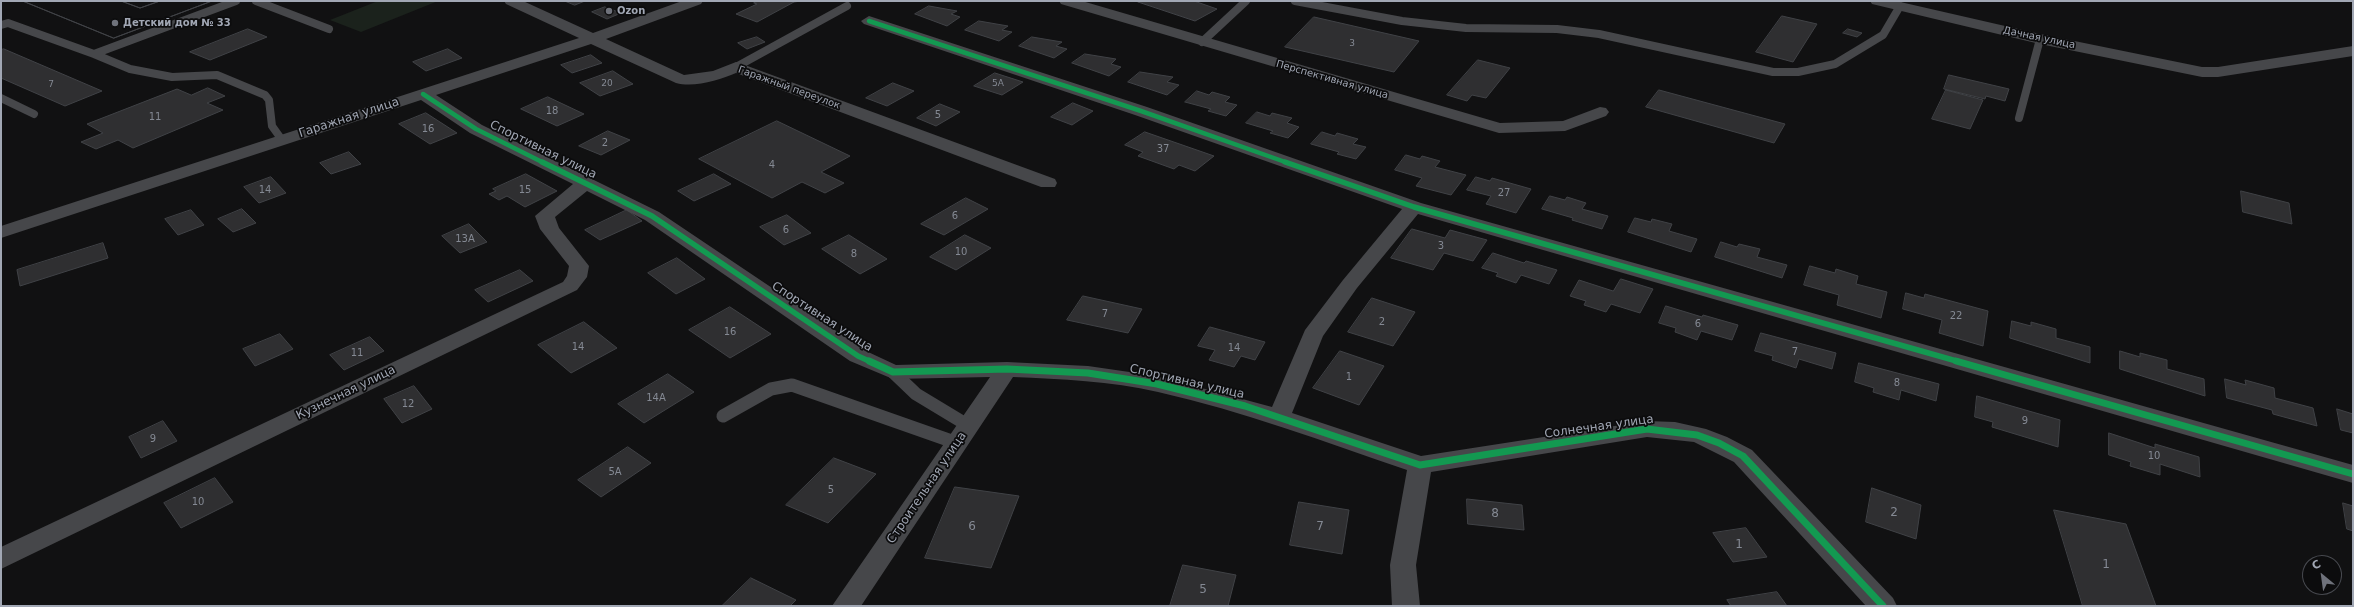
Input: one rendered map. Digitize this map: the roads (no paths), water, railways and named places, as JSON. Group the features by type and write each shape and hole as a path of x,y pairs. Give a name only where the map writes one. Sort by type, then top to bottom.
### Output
{"street":[{"name":"Гаражный переулок","path":"511,1 682,80 717,75 736,67 1048,183"},
{"name":"Гаражная улица","path":"1,232 591,39 696,1"},
{"name":"Перспективная улица","path":"1066,1 1499,128 1565,126 1600,112"},
{"name":"Дачная улица","path":"1877,1 2040,39 2202,72 2218,72 2353,51"},
{"path":"869,21 1141,110 1414,207 2353,474"},
{"name":"Спортивная улица","path":"423,94 476,129 652,216 858,356 893,372 1007,369 1088,373 1157,384 1279,417"},
{"name":"Кузнечная улица","path":"1,559 570,286 577,277 579,266 550,228 546,216 585,183"},
{"path":"1279,417 1313,336 1350,284 1414,207"},
{"name":"Строительная улица","path":"846,606 1007,369"},
{"name":"Солнечная улица","path":"1279,417 1420,465 1647,429 1675,430 1710,438 1743,456 1883,606"},
{"path":"1406,606 1403,565 1420,465"}],"lane":[{"path":"94,54 236,1"},
{"path":"256,1 329,29"},
{"path":"1202,42 1246,1"},
{"path":"1295,1 1402,20 1466,28 1557,29 1599,34 1773,72 1798,72 1835,64 1882,35 1900,6"},
{"path":"736,67 848,6"},
{"path":"3,24 94,54 130,69 172,77 217,75 227,78 265,95 269,100 272,126 282,140"},
{"path":"2019,118 2040,39"},
{"path":"1,98 34,114"},
{"path":"893,372 916,394 963,434"},
{"path":"723,416 771,389 792,385 963,434"}],"place":[{"name":"Ozon","path":"609,11"},
{"name":"Детский дом № 33","path":"115,23"}]}
